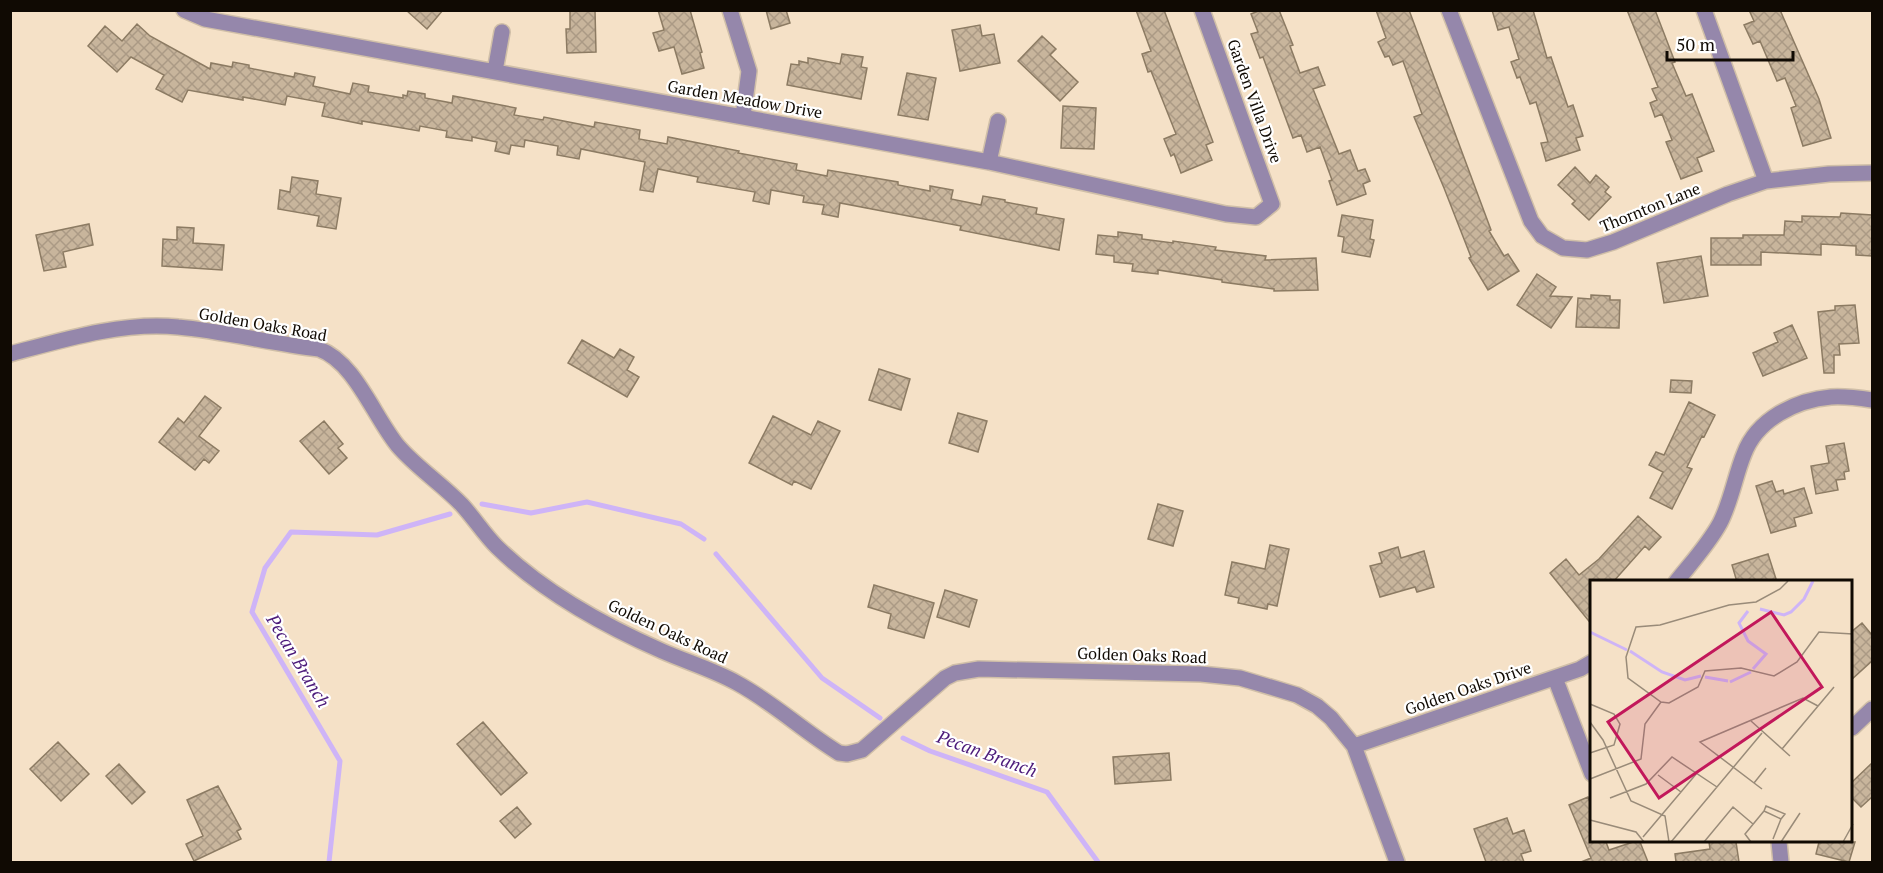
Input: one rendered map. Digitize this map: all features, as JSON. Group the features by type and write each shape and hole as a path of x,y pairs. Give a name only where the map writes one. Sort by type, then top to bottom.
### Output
{"street":[{"name":"Garden Meadow Drive","path":"184,10 205,19 989,162 1226,214 1256,217 1272,204"},
{"path":"730,10 749,71 743,116"},
{"name":"Garden Villa Drive","path":"1202,10 1272,204"},
{"name":"Thornton Lane","path":"1449,10 1531,221 1542,236 1563,248 1587,250 1614,242 1728,194 1766,181 1829,174 1872,173"},
{"path":"1704,10 1766,181"},
{"path":"495,71 502,32"},
{"path":"989,162 998,121"},
{"name":"Golden Oaks Road","path":"10,354 65,339 137,327 177,327 328,352 338,359 350,373 399,446 461,504 495,546 539,583 592,615 644,642 735,681 765,699 838,753 847,754 862,750 945,678 955,673 979,669 1201,674 1240,678 1288,691 1317,706 1331,718 1354,746 1397,862"},
{"path":"1678,580 1705,547 1721,522 1744,451 1767,421 1782,411 1815,399 1833,396 1872,400"},
{"name":"Golden Oaks Drive","path":"1354,746 1555,678 1590,663"},
{"path":"1555,678 1590,769"},
{"path":"1853,726 1872,709"},
{"path":"1779,843 1781,862"}],"building":[{"path":"406,10 443,10 427,29"},
{"path":"570,10 595,10 596,52 567,53 566,29 570,29"},
{"path":"658,10 690,10 702,52 700,53 704,68 682,74 674,47 659,51 653,33 664,30"},
{"path":"766,10 786,10 790,23 771,29"},
{"path":"1136,10 1164,10 1213,142 1206,145 1212,160 1181,173 1174,154 1171,156 1164,139 1176,134 1142,54 1151,51"},
{"path":"1261,10 1279,10 1293,45 1290,46 1300,73 1318,67 1325,85 1313,89 1339,154 1350,150 1358,171 1365,169 1370,181 1363,184 1366,194 1337,205 1329,181 1332,180 1320,147 1307,152 1301,135 1293,138 1263,57 1260,58 1251,34 1258,32 1251,14"},
{"path":"1376,10 1409,10 1491,230 1489,231 1504,256 1508,254 1519,271 1488,290 1469,258 1471,257 1414,117 1422,114 1403,61 1393,65 1389,56 1385,57 1378,42 1386,38"},
{"path":"1492,10 1533,10 1547,58 1551,57 1568,107 1573,105 1583,136 1576,138 1580,150 1546,161 1541,143 1548,142 1536,102 1530,104 1520,77 1517,78 1511,62 1519,59 1509,27 1498,30"},
{"path":"1627,10 1655,10 1675,62 1672,63 1686,96 1692,94 1714,151 1697,158 1702,171 1681,179 1666,142 1672,140 1662,114 1655,117 1650,103 1657,100 1652,89 1658,87"},
{"path":"1749,10 1780,10 1819,99 1831,138 1803,146 1791,108 1796,106 1785,78 1777,81 1760,41 1753,44 1744,25 1754,21"},
{"path":"137,24 150,36 210,69 211,63 232,67 233,62 249,65 249,68 294,77 295,73 315,77 313,86 350,94 353,83 369,86 368,92 403,98 403,95 407,96 408,91 425,94 425,98 452,103 453,96 516,108 514,115 543,120 544,117 594,127 595,122 640,130 639,139 667,144 668,137 739,151 738,153 797,164 796,170 827,176 828,170 898,182 898,185 930,191 930,186 953,190 951,199 981,205 983,196 1005,200 1005,202 1037,208 1036,214 1064,219 1059,250 960,230 961,226 840,203 838,217 822,214 824,205 803,202 804,196 771,190 769,204 753,201 755,192 697,182 698,177 658,169 653,192 640,190 645,162 581,149 579,159 557,155 558,146 525,140 524,147 511,145 509,154 495,151 497,142 472,137 472,141 446,137 447,131 420,126 419,131 322,116 325,103 287,96 285,105 188,90 182,102 156,89 164,75 131,57 117,72 88,46 105,26 122,41"},
{"path":"980,25 982,36 994,34 1000,63 960,71 952,30"},
{"path":"1042,36 1056,49 1050,55 1078,82 1060,101 1018,61"},
{"path":"842,54 863,57 861,67 867,68 861,99 787,85 791,64 799,65 799,61 808,63 808,58 840,64"},
{"path":"907,73 936,78 928,120 898,115"},
{"path":"1063,106 1096,108 1094,149 1061,148"},
{"path":"1575,167 1590,183 1596,175 1609,187 1605,192 1611,197 1589,220 1572,204 1575,201 1558,185"},
{"path":"292,177 318,181 316,194 341,198 336,229 317,226 319,216 278,209 280,190 290,192"},
{"path":"1841,213 1872,215 1872,256 1856,255 1856,246 1821,244 1821,255 1761,252 1761,265 1711,265 1711,238 1784,235 1785,221 1802,222 1802,216 1840,217"},
{"path":"1342,215 1373,220 1370,239 1374,240 1370,257 1342,252 1344,237 1338,236"},
{"path":"89,224 93,245 63,252 66,267 44,271 36,235"},
{"path":"177,227 194,228 193,243 224,245 222,270 162,266 163,239 177,240"},
{"path":"1118,232 1142,235 1142,239 1173,243 1173,241 1216,247 1215,250 1266,256 1265,260 1316,258 1318,290 1274,291 1274,289 1158,270 1158,274 1132,271 1133,264 1114,262 1114,256 1096,254 1098,235 1118,237"},
{"path":"1701,256 1708,296 1664,303 1657,263"},
{"path":"1537,274 1556,287 1550,296 1572,297 1551,328 1517,305"},
{"path":"1591,295 1610,296 1610,300 1620,300 1619,328 1576,327 1578,298 1591,299"},
{"path":"1855,305 1859,343 1839,344 1840,355 1834,355 1834,373 1824,373 1818,312 1835,310 1835,306"},
{"path":"1792,325 1807,358 1763,376 1753,353 1778,342 1774,333"},
{"path":"582,340 614,358 620,349 634,357 627,370 639,377 627,397 568,363"},
{"path":"879,369 910,379 901,410 869,400"},
{"path":"1671,380 1692,381 1691,393 1670,392"},
{"path":"205,396 221,408 199,436 219,451 209,463 204,459 195,470 159,442 178,418 184,423"},
{"path":"1689,402 1715,415 1687,467 1692,469 1672,509 1650,498 1663,472 1649,465 1656,452 1664,455"},
{"path":"958,413 987,421 978,452 949,443"},
{"path":"773,416 811,435 818,421 840,431 811,489 794,481 792,485 749,463"},
{"path":"324,421 343,444 338,448 347,458 329,474 300,441"},
{"path":"1844,443 1849,471 1844,472 1845,479 1836,480 1838,490 1816,494 1811,466 1829,463 1826,446"},
{"path":"1772,481 1776,492 1783,490 1784,494 1804,488 1812,513 1794,518 1796,526 1771,533 1756,486"},
{"path":"1158,504 1183,511 1173,546 1148,539"},
{"path":"1638,516 1661,537 1649,550 1645,546 1615,580 1590,580 1590,623 1550,573 1566,559 1579,575 1599,559"},
{"path":"1270,545 1289,549 1277,606 1268,604 1267,609 1238,603 1239,598 1225,595 1232,562 1265,569"},
{"path":"1398,547 1401,558 1424,551 1434,587 1417,592 1415,587 1380,597 1370,566 1382,563 1379,553"},
{"path":"1768,554 1776,580 1736,580 1732,565"},
{"path":"874,585 934,603 924,638 888,628 891,614 868,607"},
{"path":"945,590 977,600 969,627 937,617"},
{"path":"1862,623 1872,635 1872,661 1853,678 1853,630"},
{"path":"483,722 527,773 501,795 457,744"},
{"path":"58,742 89,774 61,801 30,769"},
{"path":"1169,753 1171,780 1115,784 1113,757"},
{"path":"1872,763 1872,797 1861,807 1853,799 1853,781"},
{"path":"119,764 145,792 132,804 106,776"},
{"path":"218,786 241,829 237,831 241,839 194,861 186,844 203,836 187,800"},
{"path":"1588,797 1590,843 1606,843 1609,850 1630,843 1640,843 1648,862 1581,862 1591,858 1569,805"},
{"path":"517,807 531,824 515,838 500,821"},
{"path":"1507,818 1513,834 1524,830 1531,851 1521,854 1524,862 1486,862 1474,829"},
{"path":"1855,842 1849,862 1816,854 1819,843"},
{"path":"1709,843 1736,843 1739,862 1676,862 1675,854 1710,849"}],"waterway":[{"name":"Pecan Branch","path":"482,504 531,513 587,502 681,524 704,539"},
{"name":"Pecan Branch","path":"329,862 340,761 252,612 265,568 291,532 377,535 450,514"},
{"name":"Pecan Branch","path":"716,554 822,678 880,718"},
{"name":"Pecan Branch","path":"903,738 930,751 1047,792 1098,862"}]}
